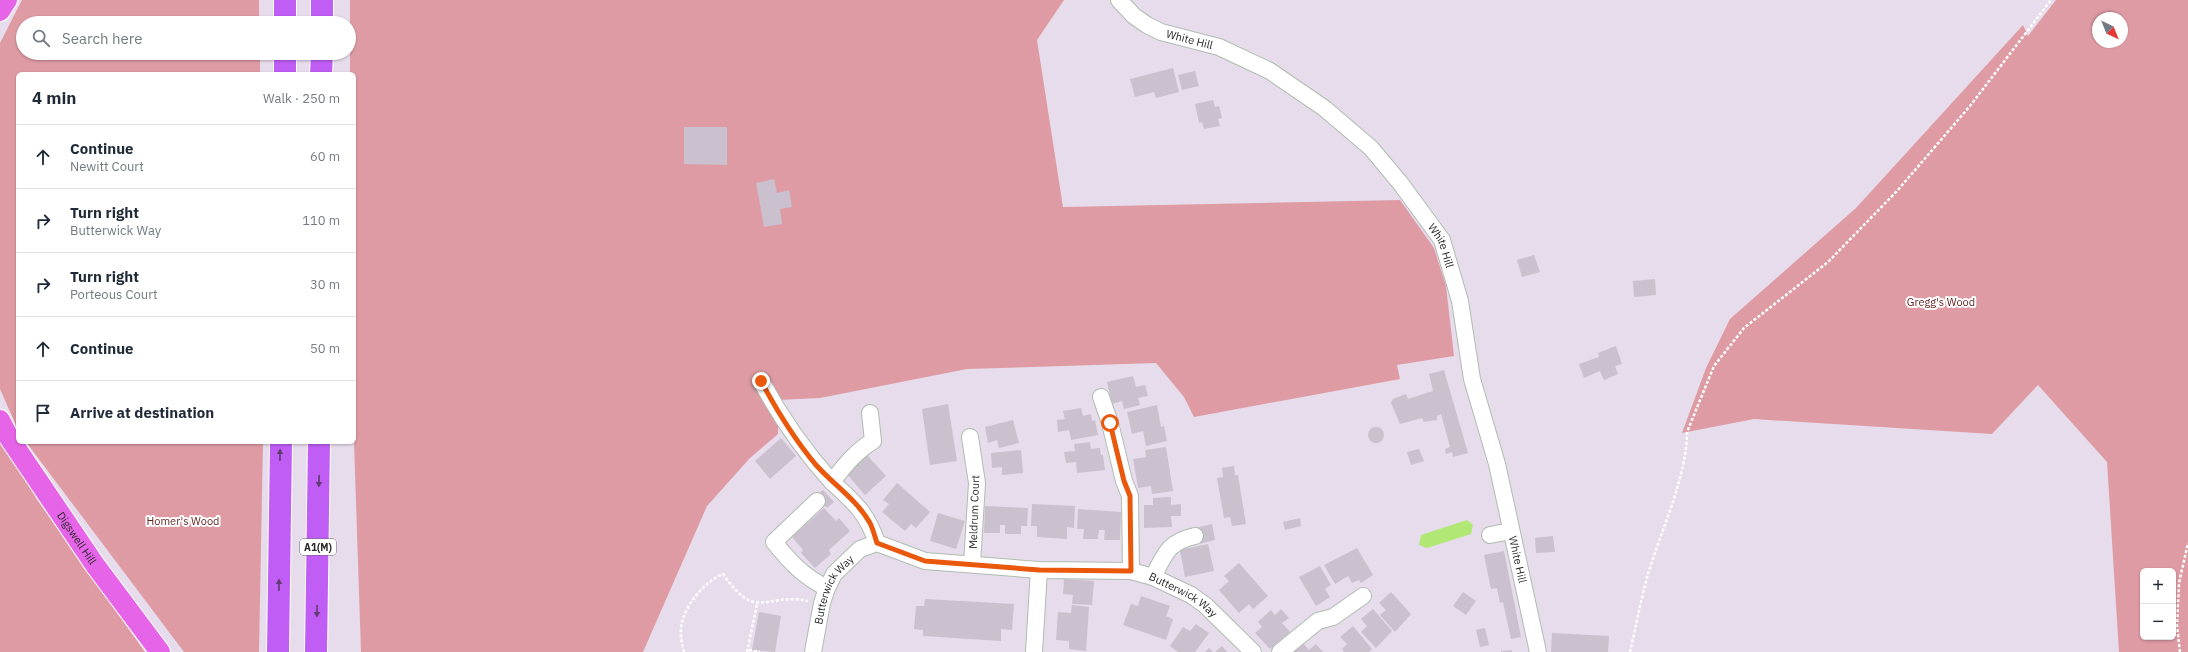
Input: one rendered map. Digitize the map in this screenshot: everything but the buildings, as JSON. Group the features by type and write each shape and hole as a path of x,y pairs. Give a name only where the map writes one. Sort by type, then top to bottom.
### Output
{"highway":[{"path":"285,0 285,16"},
{"path":"322,0 322,16"},
{"path":"285,60 285,72"},
{"path":"321,72 322,60"},
{"path":"278,652 281,444"},
{"name":"A1(M)","path":"316,652 319,444"}],"main road":[{"path":"0,11 7,0"},
{"name":"Digswell Hill","path":"0,420 8,436 95,564 160,652"}],"street":[{"name":"White Hill","path":"1119,0 1134,16 1162,32 1219,47 1270,71 1324,108 1371,148 1401,184 1442,240 1460,301 1472,379 1497,464 1538,652"},
{"path":"761,381 796,440 832,482 856,504 871,524 877,543"},
{"path":"1101,397 1110,423 1124,481 1130,496 1131,571"},
{"path":"832,482 850,459 862,447 873,440 870,413"},
{"name":"Meldrum Court","path":"970,437 977,484 972,564"},
{"path":"818,501 774,542 800,572 811,580 827,588"},
{"path":"1490,535 1512,531"},
{"path":"1153,577 1168,549 1180,540 1195,536"},
{"name":"Butterwick Way","path":"813,652 822,603 834,574 860,549 877,543 925,561 1039,570 1131,571 1153,577 1191,595 1205,605 1253,652"},
{"path":"1034,652 1039,570"},
{"path":"1280,652 1318,621 1333,617 1363,596"}],"path":[{"path":"1630,652 1648,575 1676,486 1687,443 1687,432 1714,366 1744,328 1828,262 1897,191 1970,106 2051,0"},
{"path":"2180,652 2177,626 2179,583 2188,543"},
{"path":"684,652 681,628 683,619 698,594 716,577 723,574 740,594 757,604 795,598 822,603"},
{"path":"757,604 748,651 760,652"}],"green space":[{"path":"22,0 259,0 259,16 16,16 16,60 260,60 260,72 16,72 16,425 0,389 0,43"},
{"path":"350,0 1064,0 1037,40 1063,207 1400,200 1434,248 1446,286 1454,356 1397,365 1400,379 1194,417 1184,397 1156,363 967,369 820,398 778,400 778,434 750,458 707,506 643,652 361,652 354,444 356,444 356,72 350,72 350,60 356,60 356,16 350,16"},
{"name":"Gregg's Wood","path":"2056,0 2188,0 2188,652 2119,652 2107,462 2038,385 1992,434 1754,419 1682,433 1706,368 1730,319 1856,208 2023,25 2028,36"},
{"path":"0,428 36,498 145,652 0,652"},
{"name":"Homer's Wood","path":"28,444 263,444 259,652 184,652"}],"shaded area":[{"path":"1467,520 1473,525 1471,534 1427,548 1419,545 1421,535"}],"route":[{"path":"761,381 796,440 832,482 856,504 871,524 877,543 925,561 1039,570 1102,572 1131,571 1130,496 1124,481 1110,423"}]}
